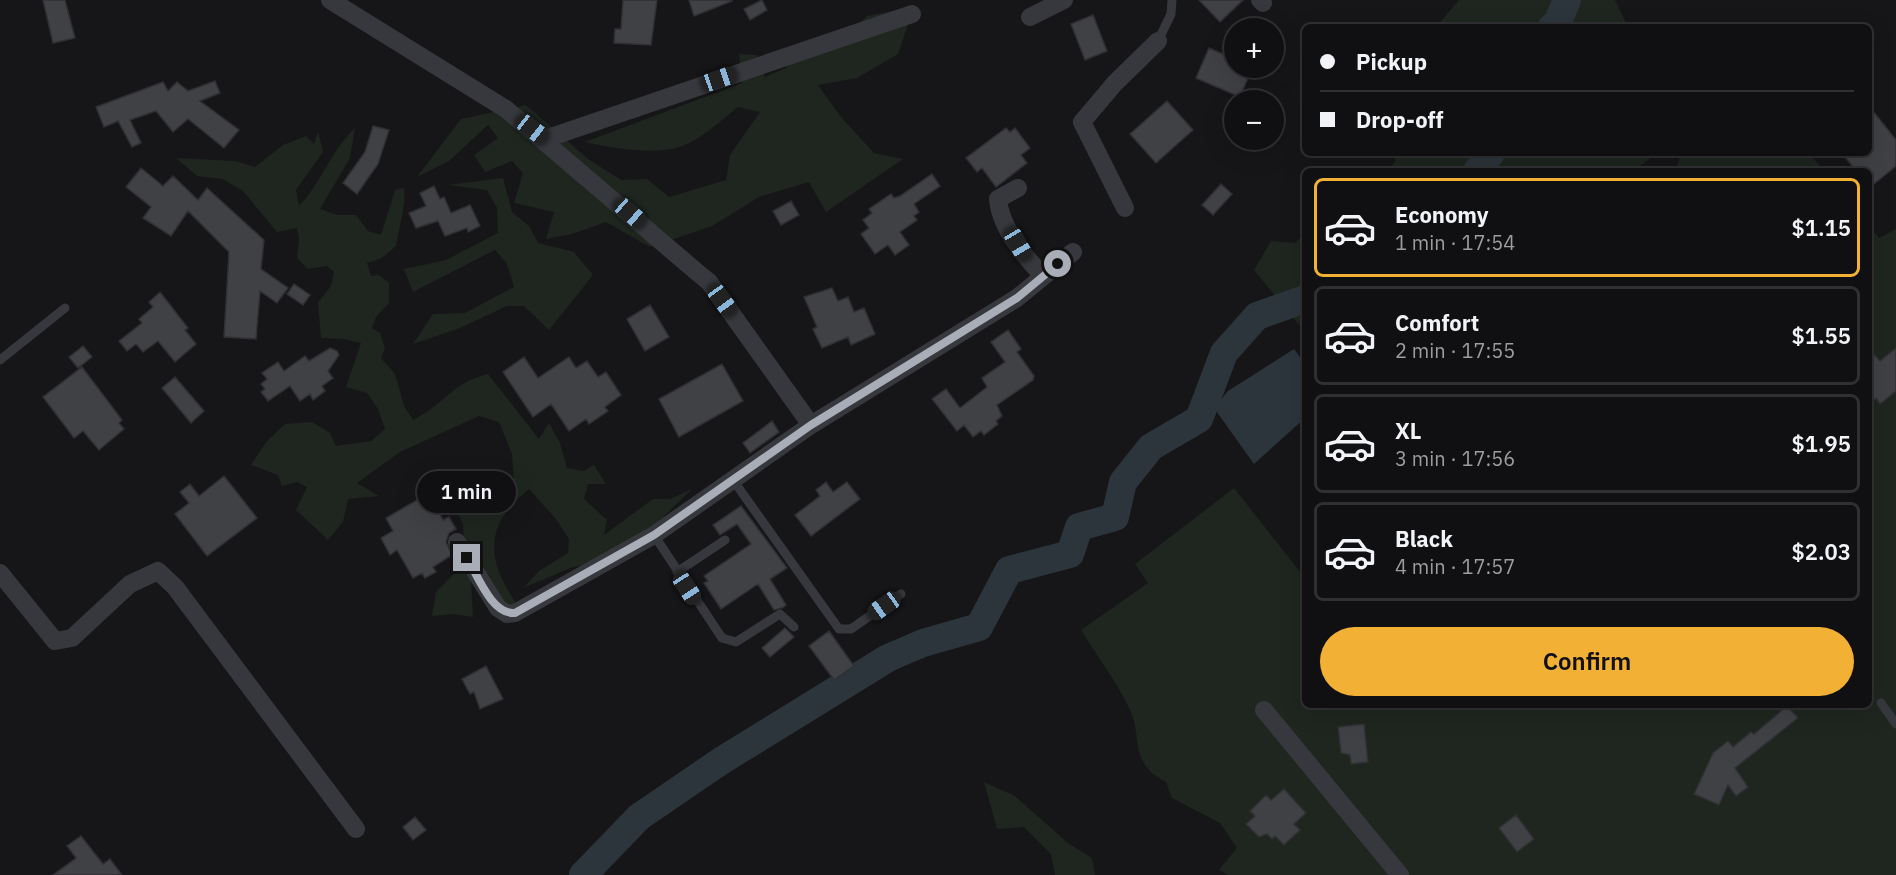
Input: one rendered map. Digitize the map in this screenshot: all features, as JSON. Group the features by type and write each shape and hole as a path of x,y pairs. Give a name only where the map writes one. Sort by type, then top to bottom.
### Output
{"street":[{"path":"330,0 506,109 709,282 811,425"},
{"path":"1030,17 1064,0"},
{"path":"545,140 912,14"},
{"path":"1125,208 1082,122 1115,83 1158,41"},
{"path":"1018,188 998,199 999,212 1027,259 1043,276"},
{"path":"457,542 498,608 507,614 515,613 654,535 811,425 1017,298 1073,252"},
{"path":"0,573 55,640 72,638 130,584 158,571 182,597 356,829"},
{"path":"1264,710 1400,875"}],"lane":[{"path":"1158,41 1171,14 1172,0"},
{"path":"0,360 65,308"},
{"path":"734,480 839,629 850,629 901,594"},
{"path":"654,535 722,638 736,642 780,614 794,627"},
{"path":"677,572 725,540"},
{"path":"1881,703 1896,724"}],"shaded area":[{"path":"1459,0 1615,0 1627,24 1439,24"},
{"path":"914,7 898,54 857,78 818,85 841,117 874,153 903,159 826,212 809,182 759,197 712,226 650,247 606,222 572,234 546,239 554,212 514,203 523,173 512,161 485,172 474,155 498,138 488,125 449,161 417,177 461,119 526,105 588,159 621,180 647,179 669,197 726,180 730,155 760,112 738,107 695,140 669,149 632,150 585,142 742,83 739,54 757,55 765,77 786,68 796,47 859,24 867,16"},
{"path":"355,128 350,158 320,209 337,215 356,215 368,231 381,235 395,190 404,188 403,209 396,246 382,258 367,263 371,276 379,275 389,283 389,303 376,317 372,328 380,333 385,348 381,358 395,374 404,406 413,420 433,408 465,382 488,374 539,439 549,423 560,443 567,468 584,471 594,465 606,484 588,484 584,499 607,520 604,535 653,499 670,499 692,489 659,521 595,564 573,567 523,588 539,571 568,553 569,539 556,519 529,489 503,517 494,546 500,576 520,608 493,603 470,562 473,617 454,614 432,616 436,592 454,574 464,556 463,524 454,505 473,514 514,481 512,454 499,422 479,416 400,452 357,483 379,496 348,499 343,522 328,540 296,510 307,487 297,482 282,486 278,475 251,465 266,442 285,424 312,422 330,433 336,446 371,441 385,429 378,409 367,393 346,387 361,343 344,339 321,338 318,302 331,286 334,272 327,266 308,269 297,258 299,239 297,228 277,232 243,191 223,179 197,176 176,158 235,161 255,167 283,145 306,136 314,144 318,131 323,152 296,190 299,206 347,136"},
{"path":"1396,156 1653,156 1638,168 1390,168 1395,162"},
{"path":"1680,156 1812,156 1822,168 1677,168"},
{"path":"503,178 512,212 529,226 538,243 574,252 593,275 549,330 524,306 507,306 460,328 413,344 433,314 465,313 514,287 507,264 495,250 413,292 404,269 446,260 498,233 497,208 487,190 448,185"},
{"path":"1896,229 1896,875 1228,875 1219,870 1237,848 1220,823 1172,798 1166,782 1146,767 1141,758 1130,710 1081,630 1148,583 1135,564 1234,488 1302,574 1302,708 1872,708 1872,230 1879,238"},
{"path":"1302,236 1302,328 1254,270 1271,241 1295,243"},
{"path":"1294,349 1302,360 1302,421 1254,464 1214,408 1228,391"},
{"path":"984,782 1015,796 1068,843 1092,858 1095,875 1055,875 1051,854 1024,827 997,829"}],"building":[{"path":"43,0 65,0 75,38 53,43"},
{"path":"623,0 657,0 651,45 614,43 615,29 621,29"},
{"path":"689,0 732,0 732,1 694,16"},
{"path":"762,0 767,10 750,20 744,9"},
{"path":"1199,0 1243,0 1224,18 1220,22"},
{"path":"1093,15 1107,51 1085,60 1071,24"},
{"path":"1209,48 1224,55 1224,78 1248,78 1243,90 1224,90 1196,78"},
{"path":"215,81 220,93 200,101 239,130 224,148 188,119 173,132 156,111 130,120 141,143 132,147 118,121 104,127 96,107 163,82 168,91 177,82 188,91"},
{"path":"1167,101 1193,130 1156,163 1130,134"},
{"path":"1872,110 1896,140 1896,166 1872,186 1872,168 1854,168 1844,156 1872,156"},
{"path":"373,126 389,130 378,164 357,194 343,183 365,152"},
{"path":"1006,128 1010,132 1015,128 1030,148 1021,155 1027,163 996,187 982,168 977,172 966,158"},
{"path":"141,168 163,186 173,176 198,200 207,188 264,240 261,269 288,288 277,303 260,291 256,339 224,337 229,252 188,211 171,236 143,218 151,207 126,187"},
{"path":"932,174 940,186 914,204 919,212 914,216 917,220 900,232 909,245 895,255 888,245 875,254 861,234 869,228 863,220 872,213 869,209 891,194 894,198 900,196"},
{"path":"1221,184 1232,194 1213,215 1202,205"},
{"path":"434,186 440,199 444,197 451,213 470,205 480,226 468,232 467,228 445,236 438,221 416,228 409,213 426,206 420,193"},
{"path":"791,201 799,215 781,225 773,211"},
{"path":"294,284 310,295 303,305 287,294"},
{"path":"832,288 838,301 848,297 854,312 864,308 875,334 851,345 848,337 822,348 813,329 817,327 804,297"},
{"path":"160,292 188,328 185,330 196,344 175,362 158,341 143,352 136,344 127,351 119,341 142,323 139,319 153,307 149,302"},
{"path":"650,305 669,337 645,351 627,319"},
{"path":"1008,330 1021,349 1017,352 1034,376 1033,380 997,405 1002,416 996,421 998,424 984,435 981,431 973,437 964,425 957,431 932,399 946,389 960,408 987,387 982,378 1005,362 991,342"},
{"path":"83,346 92,357 78,368 69,357"},
{"path":"330,348 337,351 339,355 328,371 333,378 322,386 325,391 313,400 310,394 300,401 290,386 268,401 261,392 265,389 261,384 267,379 262,373 278,362 284,371 305,356 309,361"},
{"path":"1896,348 1896,391 1880,404 1876,398 1872,401 1872,352 1880,361"},
{"path":"524,357 538,378 569,357 576,368 587,361 598,377 606,372 621,395 605,407 608,411 589,424 586,419 569,431 551,404 533,417 503,372"},
{"path":"722,364 743,401 679,437 659,399"},
{"path":"82,367 122,420 119,423 124,429 99,450 83,431 74,438 43,397"},
{"path":"175,377 204,411 191,423 162,388"},
{"path":"772,421 779,432 750,453 743,443"},
{"path":"224,476 257,518 207,556 175,514 189,503 180,492 190,484 199,496"},
{"path":"826,482 833,492 847,482 860,499 811,536 795,515 820,496 816,490"},
{"path":"429,493 443,520 449,517 456,529 449,533 446,542 452,555 433,567 436,572 425,578 422,573 413,578 397,550 390,555 381,538 393,531 386,518"},
{"path":"741,506 787,568 770,579 786,605 782,608 774,610 758,584 721,609 704,583 708,581 704,576 751,544 737,524 720,535 713,525"},
{"path":"785,628 794,637 770,657 762,648"},
{"path":"829,631 854,666 834,680 809,646"},
{"path":"486,666 503,699 480,709 474,692 470,694 462,679"},
{"path":"1785,708 1789,708 1798,718 1735,768 1748,787 1736,796 1728,785 1719,805 1694,794 1713,753 1728,741 1733,747 1751,732 1754,734"},
{"path":"1364,724 1368,762 1351,764 1350,755 1341,753 1338,727"},
{"path":"1284,789 1306,813 1294,824 1300,830 1284,845 1275,836 1272,839 1267,834 1259,837 1246,824 1255,816 1250,811 1266,795 1271,800"},
{"path":"1516,815 1534,839 1517,852 1499,828"},
{"path":"415,817 426,830 413,840 403,827"},
{"path":"81,836 103,864 110,859 122,875 53,875 76,858 67,846"}],"waterway":[{"path":"1557,24 1567,0"},
{"path":"1479,168 1489,156"},
{"path":"583,875 639,817 721,761 888,658 923,643 979,627 1009,570 1070,554 1079,527 1115,517 1123,482 1151,447 1199,419 1224,353 1257,316 1302,300"}],"route":[{"path":"467,558 498,608 507,614 515,613 654,535 811,425 1017,298 1058,264"}]}
